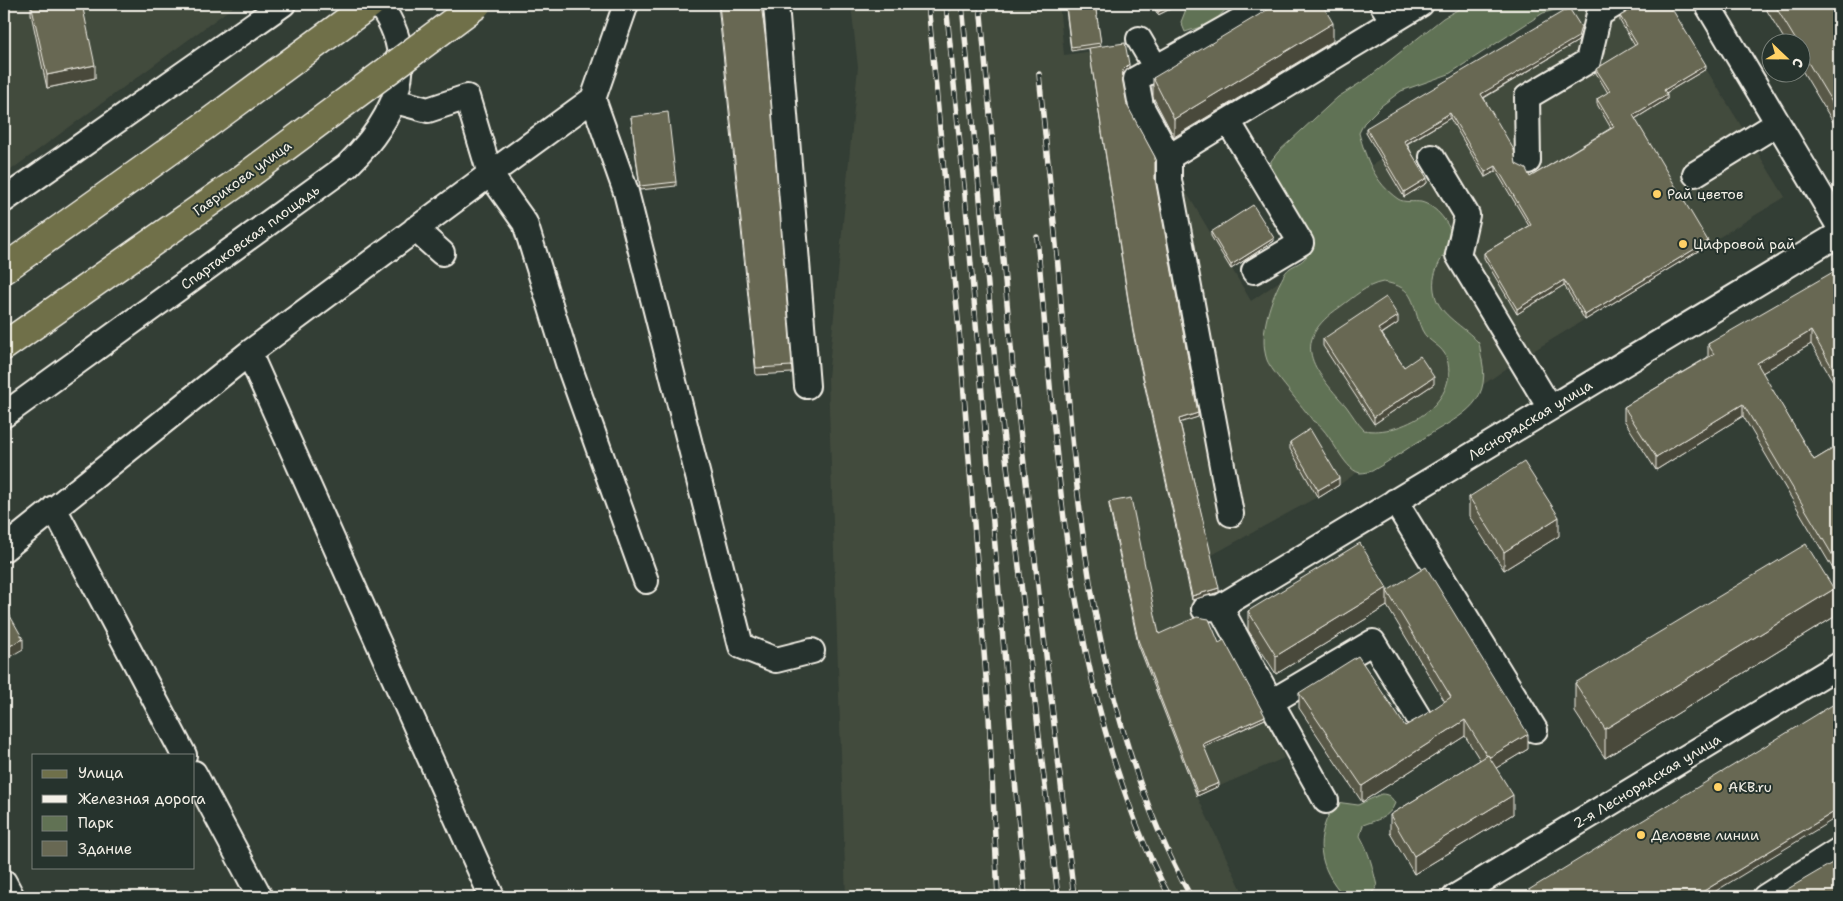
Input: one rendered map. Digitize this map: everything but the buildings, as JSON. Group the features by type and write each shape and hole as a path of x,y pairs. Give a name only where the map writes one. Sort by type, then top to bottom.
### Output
{"main road":[{"name":"Гаврикова улица","path":"4,346 241,180 477,4"},
{"path":"4,269 203,127 382,7"}],"street":[{"path":"4,200 283,4"},
{"path":"4,548 249,353 593,99 626,4"},
{"path":"776,4 807,386"},
{"path":"1146,74 1269,4"},
{"path":"1169,157 1228,121 1388,12 1421,4"},
{"path":"1528,160 1527,98 1588,60 1600,14 1616,4"},
{"path":"1707,4 1839,226"},
{"path":"1835,4 1839,11"},
{"name":"Спартаковская площадь","path":"4,415 347,166 378,131 394,101 400,79 400,57 382,7"},
{"path":"1139,39 1146,74 1141,106 1169,157 1169,180 1231,514"},
{"path":"394,101 428,110 467,97 490,174 525,223 568,363 646,581"},
{"path":"593,99 626,192 741,646 776,660 812,651"},
{"path":"1228,121 1301,243 1254,271"},
{"path":"1695,174 1778,123"},
{"path":"1432,157 1467,215 1458,255 1550,408"},
{"path":"415,230 442,253"},
{"name":"Леснорядская улица","path":"1271,702 1212,608 1395,501 1839,234"},
{"path":"249,353 492,897"},
{"path":"1395,501 1535,730"},
{"path":"54,508 183,754"},
{"path":"1326,801 1271,702 1372,642 1418,718"},
{"name":"2-я Леснорядская улица","path":"1455,897 1839,665"},
{"path":"195,775 260,897"},
{"path":"1765,897 1839,850"},
{"path":"4,882 12,897"}],"shaded area":[{"path":"4,4 237,4 4,175"},
{"path":"851,4 1059,4 1064,55 1125,47 1142,147 1155,147 1160,181 1179,180 1251,301 1367,221 1342,183 1382,159 1366,133 1583,4 1666,4 1785,197 1520,359 1339,485 1210,556 1219,594 1200,598 1204,609 1221,651 1231,647 1284,758 1197,796 1245,897 846,897 828,378 858,67"}],"green space":[{"path":"1188,4 1231,4 1213,23 1185,32 1181,22"},
{"path":"1468,4 1569,4 1567,7 1543,13 1449,74 1401,91 1381,106 1364,123 1359,133 1372,170 1383,186 1400,200 1421,202 1432,207 1442,216 1449,227 1453,239 1435,272 1435,295 1447,315 1478,342 1484,376 1482,389 1469,409 1372,471 1360,473 1354,470 1342,457 1325,432 1313,421 1267,360 1264,339 1265,328 1275,294 1287,271 1301,262 1310,250 1271,174 1271,161 1278,152 1338,97 1368,78 1443,18","holes":["1383,282 1402,288 1411,298 1422,330 1445,354 1449,375 1445,390 1436,403 1424,414 1394,428 1378,431 1364,430 1316,368 1311,344 1315,332 1324,320 1355,295"]},
{"path":"1381,794 1388,795 1392,799 1395,803 1393,808 1382,818 1363,825 1360,836 1368,854 1377,886 1370,897 1345,897 1336,886 1324,863 1321,840 1324,827 1336,802 1358,805"}],"railway":[{"path":"928,4 959,330 989,716 998,897"},
{"path":"946,4 965,195 1025,897"},
{"path":"962,4 996,372 1058,897"},
{"path":"980,4 1013,369 1074,897"},
{"path":"1039,74 1081,523 1093,601 1109,678 1130,754 1157,827 1191,897"},
{"path":"1037,237 1061,498 1081,627 1095,691 1112,754 1145,845 1170,897"}],"place":[{"name":"Рай цветов","path":"1657,194"},
{"name":"Цифровой рай","path":"1683,244"},
{"name":"AKB.ru","path":"1718,787"},
{"name":"Деловые линии","path":"1641,835"}]}
